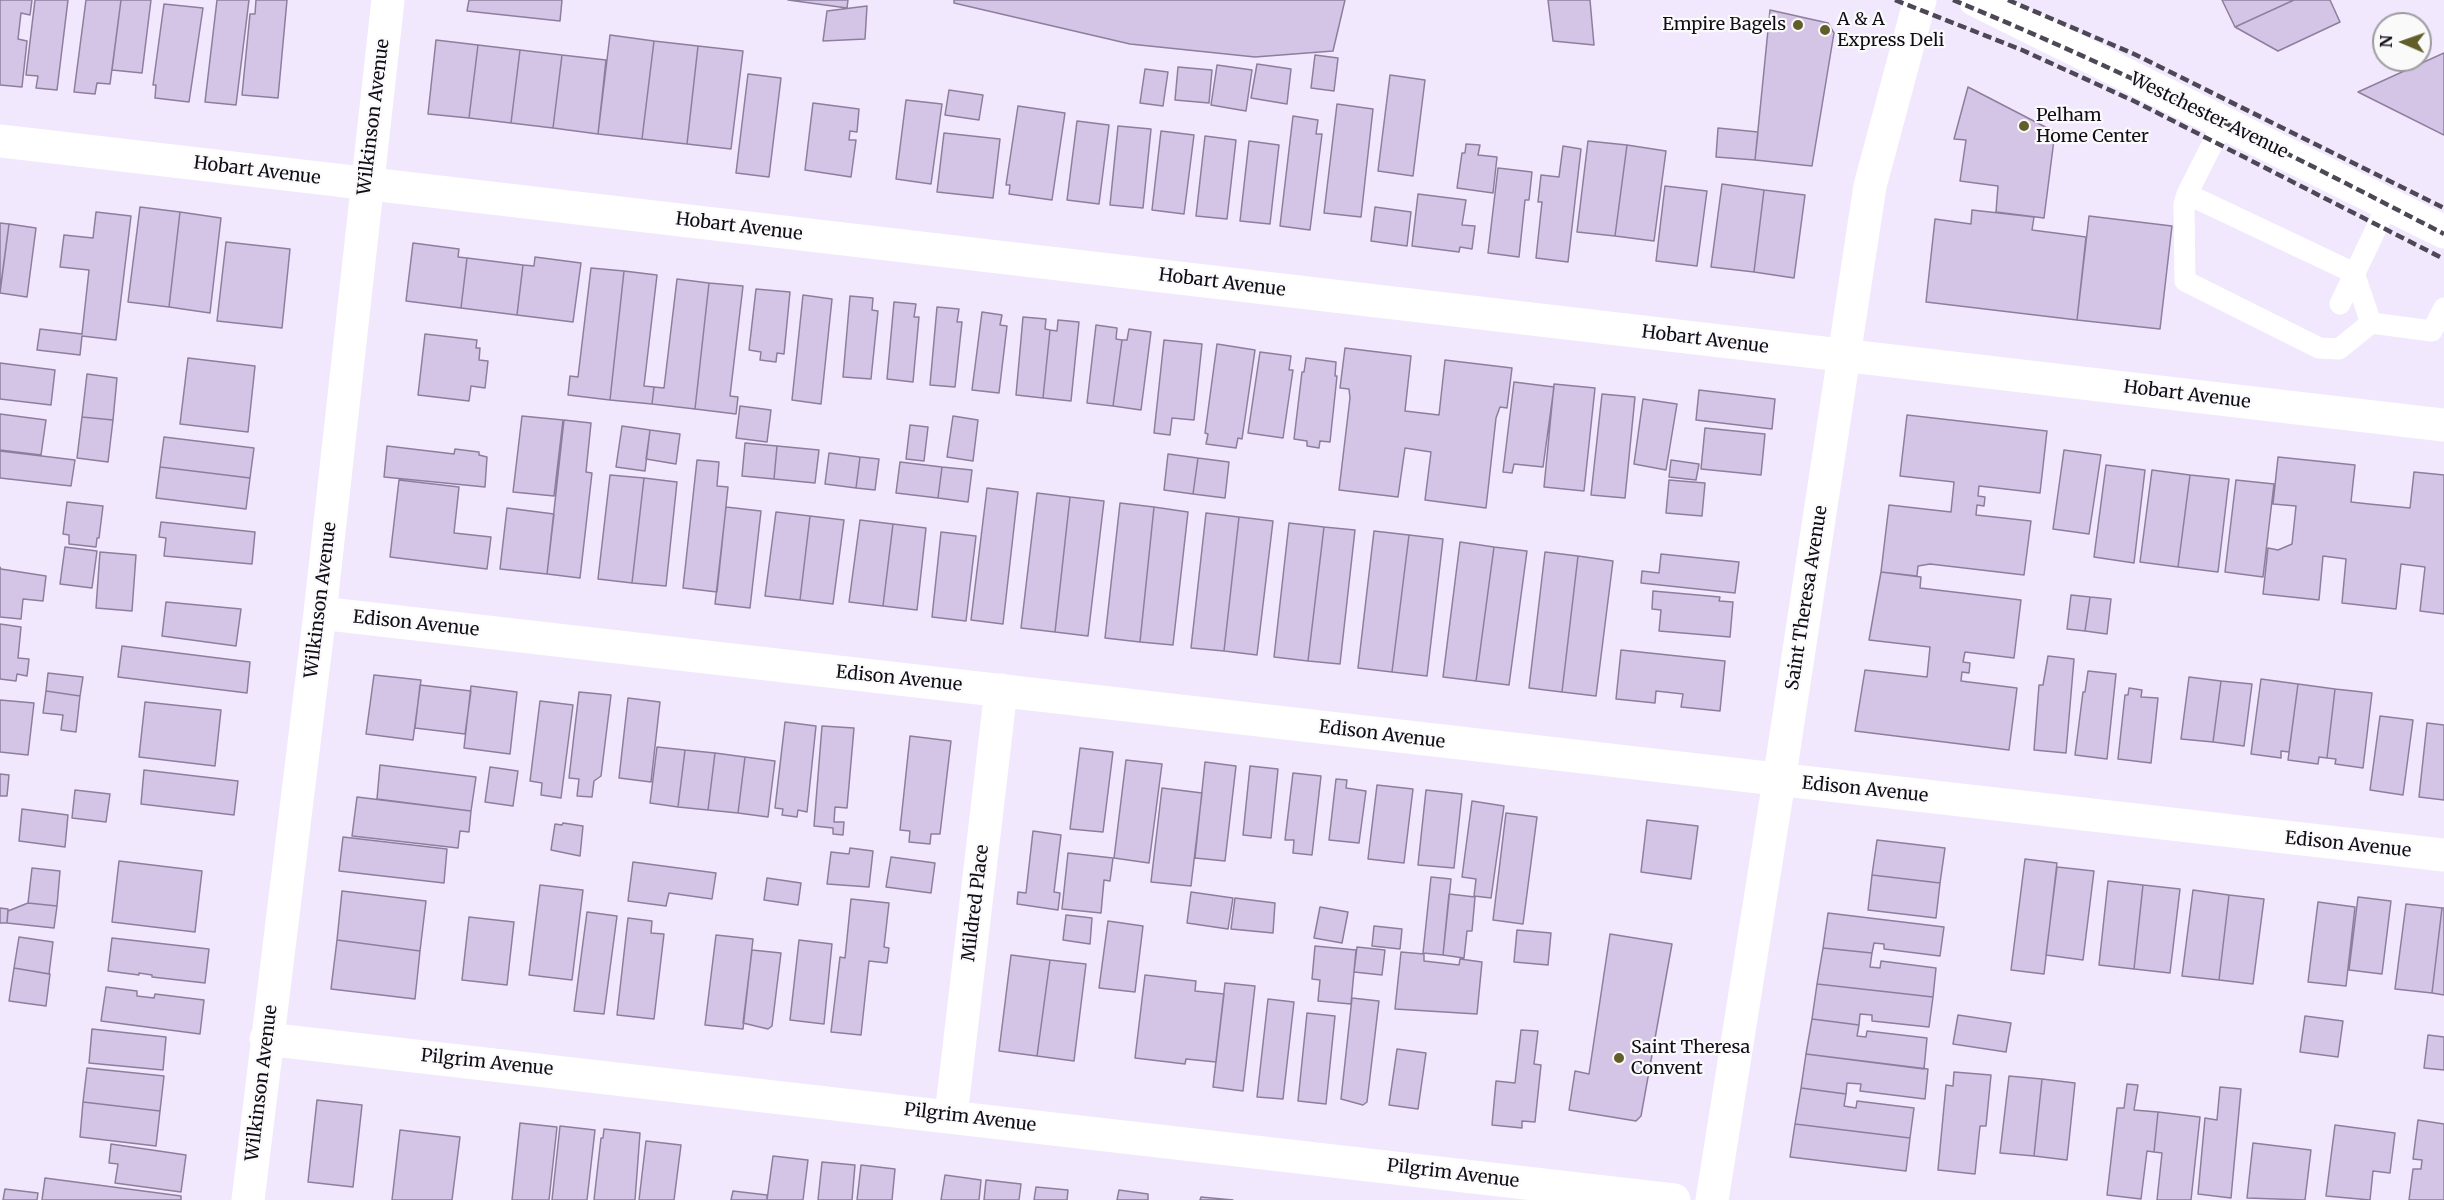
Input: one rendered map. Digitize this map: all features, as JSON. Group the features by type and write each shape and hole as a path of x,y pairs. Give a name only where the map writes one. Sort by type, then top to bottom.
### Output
{"street":[{"name":"Wilkinson Avenue","path":"248,1200 320,613 388,0"},
{"name":"Saint Theresa Avenue","path":"1712,1200 1846,356 1870,186 1920,0"},
{"name":"Westchester Avenue","path":"1975,0 2444,232"},
{"name":"Hobart Avenue","path":"0,141 2444,425"},
{"name":"Edison Avenue","path":"320,613 2444,855"},
{"name":"Mildred Place","path":"951,1116 1001,690"},
{"name":"Pilgrim Avenue","path":"266,1039 1674,1200"}],"lane":[{"path":"2223,123 2184,204 2187,276 2321,343 2339,349 2371,323 2432,331 2444,308"},
{"path":"2187,194 2214,216 2312,264 2354,273"},
{"path":"2340,304 2388,204"},
{"path":"2354,273 2371,323"}],"building":[{"path":"0,0 32,0 30,15 21,13 18,39 27,41 22,87 0,85"},
{"path":"35,0 68,0 57,90 36,88 38,76 26,75"},
{"path":"86,0 121,0 110,84 97,83 95,94 74,92"},
{"path":"121,0 151,0 142,73 112,70"},
{"path":"217,0 249,0 236,105 205,102"},
{"path":"256,0 287,0 278,98 242,95 250,14 255,14"},
{"path":"469,0 562,0 560,21 467,11"},
{"path":"788,0 848,0 847,8"},
{"path":"954,0 1345,0 1333,51 1255,57 1130,44 954,3"},
{"path":"1548,0 1590,0 1594,45 1553,41"},
{"path":"2222,0 2294,0 2235,27"},
{"path":"2294,0 2330,0 2340,22 2278,51 2235,27"},
{"path":"164,4 203,8 189,102 155,98 156,85 153,85"},
{"path":"867,6 865,39 823,41 827,11"},
{"path":"1770,10 1828,23 1834,33 1812,166 1755,160"},
{"path":"610,35 654,41 642,139 598,134"},
{"path":"436,40 478,45 469,118 428,114"},
{"path":"654,41 698,46 687,144 642,139"},
{"path":"478,45 520,50 511,123 469,118"},
{"path":"698,46 743,51 731,149 687,144"},
{"path":"520,50 562,55 553,128 511,123"},
{"path":"2444,53 2444,135 2358,92 2402,72 2432,72 2432,58"},
{"path":"562,55 606,60 598,134 553,128"},
{"path":"1315,55 1338,58 1334,91 1311,88"},
{"path":"1257,64 1291,69 1287,104 1251,98"},
{"path":"1217,65 1252,70 1246,111 1211,105"},
{"path":"1178,67 1212,70 1209,103 1175,100"},
{"path":"1145,69 1168,72 1163,106 1140,103"},
{"path":"748,74 781,78 769,177 736,173"},
{"path":"1390,75 1425,80 1413,176 1378,171"},
{"path":"1968,87 2055,132 2044,218 1996,212 1998,186 1960,181 1966,140 1954,139"},
{"path":"949,90 983,95 979,120 945,115"},
{"path":"906,100 942,104 931,184 896,179"},
{"path":"813,103 859,109 857,132 850,131 849,140 856,140 851,177 805,170"},
{"path":"1337,104 1373,109 1361,217 1324,213"},
{"path":"1018,106 1065,113 1052,200 1009,194 1010,185 1006,185"},
{"path":"1293,116 1318,120 1316,134 1322,134 1310,230 1280,226"},
{"path":"1077,121 1109,125 1099,204 1067,200"},
{"path":"1118,126 1151,129 1143,208 1110,205"},
{"path":"1718,128 1758,132 1755,160 1716,157"},
{"path":"1161,131 1194,135 1184,214 1152,210"},
{"path":"944,133 1000,139 993,198 937,192"},
{"path":"1205,136 1236,140 1227,219 1196,216"},
{"path":"1249,141 1279,145 1270,224 1240,221"},
{"path":"1588,141 1627,145 1615,236 1577,232"},
{"path":"1466,144 1480,145 1478,155 1497,157 1493,193 1457,188 1462,153 1465,153"},
{"path":"1627,145 1666,151 1654,241 1615,236"},
{"path":"1563,146 1581,149 1568,262 1536,258 1542,202 1538,202 1541,175 1559,177"},
{"path":"1498,168 1532,172 1529,200 1525,200 1519,257 1488,253"},
{"path":"1722,184 1764,190 1754,272 1711,267"},
{"path":"1665,186 1707,191 1697,266 1656,261"},
{"path":"1764,190 1805,195 1794,278 1754,272"},
{"path":"1418,194 1466,200 1462,225 1475,226 1472,249 1460,247 1459,252 1412,246"},
{"path":"140,207 180,212 169,307 128,302"},
{"path":"1375,207 1411,212 1407,246 1371,241"},
{"path":"1972,210 2034,217 2032,230 2086,237 2077,320 1926,302 1935,219 1971,224"},
{"path":"96,212 131,216 116,340 82,336 80,355 37,350 40,329 82,334 89,270 60,267 64,235 93,238"},
{"path":"180,212 221,218 210,313 169,307"},
{"path":"2089,216 2172,226 2160,329 2077,320"},
{"path":"0,223 9,224 0,291"},
{"path":"9,224 36,228 27,297 0,293"},
{"path":"226,242 290,249 282,328 217,321"},
{"path":"413,243 459,249 458,257 467,258 461,308 406,301"},
{"path":"535,257 581,263 573,322 517,315 523,265 534,266"},
{"path":"467,258 523,265 517,315 461,308"},
{"path":"591,268 624,271 610,400 568,395 570,376 578,377"},
{"path":"624,271 657,275 644,386 654,387 652,404 610,400"},
{"path":"677,279 709,283 695,409 652,404 654,387 664,388"},
{"path":"709,283 743,286 730,396 738,397 736,414 695,409"},
{"path":"756,289 790,292 784,354 777,353 776,362 760,360 761,352 749,350"},
{"path":"803,295 832,299 821,404 792,400"},
{"path":"850,296 873,298 872,310 878,311 871,379 843,377"},
{"path":"894,302 916,304 914,317 919,317 913,382 887,379"},
{"path":"937,307 959,309 957,322 962,322 955,387 930,385"},
{"path":"982,312 1002,315 1000,325 1007,326 999,393 972,390"},
{"path":"1023,317 1046,319 1045,329 1050,330 1043,398 1016,395"},
{"path":"1058,320 1079,322 1071,401 1043,398 1050,330 1057,331"},
{"path":"1096,325 1117,328 1116,339 1122,340 1113,406 1087,403"},
{"path":"1129,329 1151,332 1141,410 1113,406 1122,340 1127,340"},
{"path":"425,334 477,340 476,348 480,348 479,360 488,361 485,388 471,386 469,401 418,395"},
{"path":"1164,340 1202,344 1194,420 1172,418 1170,435 1154,433"},
{"path":"1217,344 1255,350 1242,439 1238,438 1236,448 1206,444 1208,434 1205,433"},
{"path":"1345,348 1411,356 1405,411 1439,415 1445,360 1512,368 1507,408 1500,407 1496,418 1486,508 1425,500 1431,452 1405,448 1398,497 1339,490 1350,398 1349,389 1340,388"},
{"path":"1260,352 1291,356 1289,370 1293,370 1283,438 1248,433"},
{"path":"188,358 255,366 248,432 180,424"},
{"path":"1306,358 1336,362 1335,376 1337,376 1330,442 1320,441 1319,448 1307,446 1307,441 1294,439 1302,372 1304,372"},
{"path":"0,363 55,370 51,405 0,399"},
{"path":"87,374 117,378 113,420 82,417"},
{"path":"1514,382 1554,387 1543,467 1514,464 1512,473 1503,472"},
{"path":"1554,384 1595,388 1584,491 1544,487"},
{"path":"1699,390 1775,399 1772,429 1696,420"},
{"path":"1602,394 1635,397 1625,498 1591,495"},
{"path":"1643,399 1677,404 1666,470 1634,464"},
{"path":"740,406 771,410 767,442 736,438"},
{"path":"0,414 46,420 41,455 0,450"},
{"path":"1907,415 2047,431 2040,493 1979,486 1978,496 1985,497 1984,506 1977,505 1976,515 2031,521 2024,575 1930,564 1918,566 1917,576 1881,572 1889,505 1951,512 1954,482 1900,476"},
{"path":"522,416 563,420 554,496 513,492"},
{"path":"953,416 978,420 973,461 947,457"},
{"path":"82,417 113,420 108,462 77,458"},
{"path":"564,420 591,423 586,472 592,473 580,578 547,574"},
{"path":"910,425 928,427 924,461 906,459"},
{"path":"622,426 650,430 645,471 616,467"},
{"path":"1705,428 1765,434 1761,475 1701,469"},
{"path":"650,430 680,434 676,464 646,459"},
{"path":"164,437 254,448 250,478 160,467"},
{"path":"745,443 777,446 774,479 742,476"},
{"path":"387,446 454,454 455,449 479,452 479,455 487,457 485,487 384,477"},
{"path":"777,446 819,450 815,483 774,479"},
{"path":"2064,450 2101,455 2089,534 2053,529"},
{"path":"0,451 75,460 71,486 0,478"},
{"path":"829,453 860,457 856,488 825,484"},
{"path":"1168,454 1198,458 1193,494 1164,490"},
{"path":"860,457 879,459 875,490 856,488"},
{"path":"2278,457 2355,465 2351,502 2369,504 2410,508 2414,472 2444,475 2444,614 2420,611 2425,567 2401,564 2396,609 2342,603 2346,559 2323,556 2319,600 2263,594 2268,548 2278,550 2292,544 2296,506 2273,504"},
{"path":"1198,458 1229,462 1225,498 1193,494"},
{"path":"697,460 719,462 717,486 728,487 717,592 683,588"},
{"path":"1671,460 1699,464 1696,480 1669,477"},
{"path":"900,462 942,467 938,498 896,493"},
{"path":"2106,465 2145,470 2134,563 2094,557"},
{"path":"160,467 250,478 246,509 156,498"},
{"path":"942,467 972,470 968,502 938,498"},
{"path":"2152,470 2190,475 2178,567 2140,562"},
{"path":"610,475 644,478 632,583 598,579"},
{"path":"2190,475 2229,479 2218,572 2178,567"},
{"path":"644,478 677,482 666,586 632,583"},
{"path":"399,480 459,487 454,533 491,537 487,569 390,557"},
{"path":"1669,480 1705,483 1702,516 1666,513"},
{"path":"2236,480 2274,484 2263,577 2225,572"},
{"path":"987,488 1018,492 1003,624 971,620"},
{"path":"1037,493 1070,497 1055,632 1021,628"},
{"path":"1070,497 1104,501 1088,636 1055,632"},
{"path":"67,502 103,506 96,547 69,544 69,535 63,534"},
{"path":"1120,503 1154,507 1140,642 1105,638"},
{"path":"726,507 761,511 750,608 715,604"},
{"path":"1154,507 1188,512 1173,645 1140,642"},
{"path":"507,508 554,514 547,574 500,569"},
{"path":"776,512 810,516 800,600 765,596"},
{"path":"1206,513 1239,517 1224,651 1191,648"},
{"path":"810,516 844,520 833,604 800,600"},
{"path":"1239,517 1273,521 1257,655 1224,651"},
{"path":"860,520 893,524 883,606 849,602"},
{"path":"161,522 255,532 252,564 164,556 166,538 159,537"},
{"path":"1289,523 1324,527 1308,661 1274,657"},
{"path":"893,524 926,528 917,610 883,606"},
{"path":"1324,527 1355,530 1340,664 1308,661"},
{"path":"1374,531 1409,535 1392,672 1358,668"},
{"path":"941,532 976,536 966,621 932,617"},
{"path":"1409,535 1443,539 1427,676 1392,672"},
{"path":"1460,542 1494,547 1476,681 1443,677"},
{"path":"65,547 97,551 92,588 60,584"},
{"path":"1494,547 1527,551 1509,685 1476,681"},
{"path":"100,552 136,555 132,611 96,608"},
{"path":"1545,552 1578,556 1562,692 1529,688"},
{"path":"1661,554 1739,562 1735,593 1641,583 1642,571 1659,573"},
{"path":"1578,556 1613,561 1596,696 1562,692"},
{"path":"0,567 46,576 43,601 23,599 21,619 0,617"},
{"path":"1881,572 1921,577 1920,588 2021,600 2014,658 1965,652 1963,662 1970,663 1969,673 1962,672 1961,681 2017,688 2009,750 1855,731 1865,670 1927,677 1930,647 1869,640"},
{"path":"1653,591 1720,597 1719,601 1733,602 1730,637 1659,631 1661,610 1652,609"},
{"path":"2071,595 2090,597 2085,631 2067,629"},
{"path":"2090,597 2111,599 2107,634 2085,631"},
{"path":"166,602 241,609 236,646 162,636"},
{"path":"0,624 21,627 18,658 29,659 27,676 17,674 16,681 0,679"},
{"path":"122,646 250,662 247,693 118,677"},
{"path":"1621,650 1725,661 1720,711 1681,707 1683,694 1656,691 1655,703 1616,699"},
{"path":"2048,656 2074,659 2066,753 2034,750 2039,685 2043,685"},
{"path":"2088,671 2116,674 2107,759 2075,755"},
{"path":"48,673 83,677 80,696 46,691"},
{"path":"374,675 421,680 413,740 366,734"},
{"path":"2189,677 2221,681 2213,742 2181,739"},
{"path":"2261,679 2298,684 2289,752 2281,751 2281,758 2251,754"},
{"path":"2221,681 2252,684 2244,746 2213,742"},
{"path":"2298,684 2335,689 2327,758 2319,757 2318,764 2288,760"},
{"path":"420,685 471,691 465,734 415,728"},
{"path":"471,686 517,692 510,754 464,748"},
{"path":"2129,688 2142,690 2141,697 2158,698 2151,763 2118,759 2125,695 2128,695"},
{"path":"2335,689 2372,693 2363,768 2335,764 2336,759 2327,758"},
{"path":"46,691 80,696 76,732 61,730 63,715 43,713"},
{"path":"579,692 611,695 601,776 594,781 592,797 577,796 579,779 569,778"},
{"path":"628,698 660,702 651,782 619,778"},
{"path":"0,700 34,703 28,755 0,752"},
{"path":"540,701 573,705 561,798 541,795 542,783 530,781"},
{"path":"145,702 221,710 215,766 139,757"},
{"path":"2380,716 2413,720 2403,795 2370,790"},
{"path":"785,722 816,726 807,812 798,810 797,817 782,815 783,809 775,808"},
{"path":"2427,723 2444,725 2444,800 2419,797"},
{"path":"822,726 854,728 847,808 835,807 834,822 844,822 843,835 833,834 833,828 814,826"},
{"path":"910,736 951,741 940,834 931,834 930,844 909,842 910,831 900,830"},
{"path":"657,747 685,750 678,807 650,803"},
{"path":"1080,748 1113,752 1103,832 1070,829"},
{"path":"685,750 715,753 708,810 678,807"},
{"path":"715,753 745,757 738,813 708,810"},
{"path":"745,757 775,761 768,817 738,813"},
{"path":"1126,760 1162,764 1149,863 1114,858"},
{"path":"1205,762 1236,766 1225,861 1195,858"},
{"path":"380,765 476,777 471,811 377,799"},
{"path":"1250,766 1278,769 1271,838 1243,835"},
{"path":"490,767 518,771 513,806 485,802"},
{"path":"144,770 238,781 234,815 141,804"},
{"path":"1293,773 1321,776 1312,855 1293,853 1294,840 1285,840"},
{"path":"0,774 9,775 7,796 0,796"},
{"path":"1336,779 1347,780 1346,788 1366,791 1359,843 1329,840"},
{"path":"1377,785 1413,789 1404,863 1368,859"},
{"path":"1162,788 1202,793 1191,886 1151,882"},
{"path":"75,790 110,794 106,822 72,818"},
{"path":"1426,790 1462,794 1454,868 1418,865"},
{"path":"357,797 471,811 469,832 460,831 458,848 352,836"},
{"path":"1472,801 1504,806 1491,898 1474,896 1476,879 1462,877"},
{"path":"22,809 68,815 65,847 19,841"},
{"path":"1506,813 1537,817 1523,924 1493,920"},
{"path":"1647,820 1698,826 1691,879 1641,872"},
{"path":"563,823 583,826 580,856 551,850 555,824 562,825"},
{"path":"1033,831 1061,835 1054,892 1060,893 1058,910 1017,904 1018,892 1026,893"},
{"path":"343,837 447,849 444,883 339,871"},
{"path":"1877,840 1945,848 1940,883 1872,875"},
{"path":"850,848 873,851 869,887 827,884 831,852 849,854"},
{"path":"1068,853 1113,858 1110,881 1104,880 1101,913 1062,909"},
{"path":"891,857 935,863 931,893 886,887"},
{"path":"2025,859 2057,863 2044,974 2011,970"},
{"path":"119,861 202,871 195,932 112,922"},
{"path":"633,862 716,873 712,899 669,893 666,906 628,901"},
{"path":"2057,867 2094,871 2083,960 2046,955"},
{"path":"32,868 60,871 57,906 28,903"},
{"path":"1872,875 1940,883 1936,918 1868,910"},
{"path":"1431,877 1451,879 1443,955 1423,953"},
{"path":"767,878 801,883 798,905 764,900"},
{"path":"2108,881 2143,885 2134,969 2099,965"},
{"path":"540,885 583,890 572,980 529,975"},
{"path":"2143,885 2180,889 2170,973 2134,969"},
{"path":"2193,890 2229,895 2219,980 2182,976"},
{"path":"342,891 426,901 420,951 337,940"},
{"path":"1191,892 1233,898 1228,929 1187,923"},
{"path":"1449,894 1475,897 1472,931 1467,931 1464,958 1443,955"},
{"path":"2229,895 2264,899 2253,984 2219,980"},
{"path":"2358,897 2391,901 2382,974 2349,970"},
{"path":"1235,898 1275,903 1273,933 1231,929"},
{"path":"851,899 889,903 884,947 889,948 887,963 869,961 861,1035 831,1032 840,957 845,958"},
{"path":"2318,902 2355,907 2346,986 2308,982"},
{"path":"28,903 57,906 54,928 7,923 8,911"},
{"path":"2406,904 2442,908 2432,993 2395,989"},
{"path":"1320,907 1348,912 1342,943 1314,938"},
{"path":"0,908 8,909 7,923 0,923"},
{"path":"2442,908 2444,908 2444,995 2432,993"},
{"path":"587,912 617,916 604,1014 574,1011"},
{"path":"1828,913 1944,927 1940,956 1884,949 1884,944 1874,943 1872,953 1823,948"},
{"path":"1066,915 1092,918 1090,944 1063,940"},
{"path":"469,917 514,922 507,985 462,980"},
{"path":"628,918 652,921 651,933 664,934 654,1019 617,1015"},
{"path":"1108,921 1143,926 1135,992 1099,988"},
{"path":"1374,926 1402,929 1400,949 1372,946"},
{"path":"1517,930 1551,933 1548,965 1514,962"},
{"path":"1610,934 1672,944 1641,1116 1636,1121 1569,1110 1575,1071 1589,1074"},
{"path":"716,935 753,939 743,1029 705,1025"},
{"path":"19,937 53,942 49,974 14,968"},
{"path":"112,938 209,949 205,983 152,977 152,975 139,973 139,975 108,971"},
{"path":"337,940 420,951 415,999 331,989"},
{"path":"799,940 832,944 824,1024 790,1020"},
{"path":"1315,946 1356,950 1351,1004 1318,1001 1320,980 1312,979"},
{"path":"1357,947 1385,950 1382,975 1354,972"},
{"path":"1823,948 1872,953 1870,967 1880,968 1881,961 1936,968 1933,997 1817,984"},
{"path":"752,950 781,953 772,1026 768,1029 743,1023"},
{"path":"1401,952 1424,954 1424,961 1459,965 1460,959 1482,962 1477,1014 1395,1009"},
{"path":"1011,955 1050,960 1037,1056 999,1051"},
{"path":"1050,960 1086,964 1074,1061 1037,1056"},
{"path":"14,968 50,974 46,1006 9,1001"},
{"path":"1145,975 1196,981 1195,991 1224,994 1216,1062 1186,1059 1185,1064 1135,1058"},
{"path":"1225,983 1255,986 1243,1091 1213,1087"},
{"path":"1817,984 1933,997 1929,1027 1872,1021 1872,1015 1860,1014 1859,1025 1812,1019"},
{"path":"106,987 137,991 137,996 154,998 155,994 204,1000 200,1034 101,1021"},
{"path":"1352,998 1379,1001 1367,1102 1363,1105 1341,1099"},
{"path":"1268,999 1294,1002 1283,1099 1257,1097"},
{"path":"1307,1013 1335,1016 1326,1104 1298,1101"},
{"path":"1958,1015 2011,1023 2006,1052 1953,1044"},
{"path":"2305,1016 2343,1021 2338,1057 2300,1052"},
{"path":"1812,1019 1859,1025 1857,1036 1866,1037 1867,1031 1927,1038 1924,1069 1806,1054"},
{"path":"92,1029 166,1037 163,1070 89,1063"},
{"path":"1521,1030 1538,1031 1534,1064 1541,1065 1535,1122 1522,1121 1522,1128 1492,1125 1496,1081 1515,1083"},
{"path":"2428,1035 2444,1037 2444,1070 2424,1068"},
{"path":"1397,1049 1426,1053 1418,1109 1389,1105"},
{"path":"1806,1054 1928,1069 1925,1099 1860,1091 1861,1084 1847,1083 1846,1094 1801,1088"},
{"path":"87,1068 164,1076 160,1111 83,1102"},
{"path":"1954,1072 1991,1075 1986,1126 1980,1126 1975,1174 1938,1170 1946,1085 1953,1086"},
{"path":"2009,1076 2042,1079 2034,1156 2000,1153"},
{"path":"2042,1079 2075,1083 2067,1160 2034,1156"},
{"path":"2127,1084 2138,1085 2134,1110 2158,1112 2154,1152 2147,1151 2141,1199 2107,1195 2117,1108 2124,1108"},
{"path":"2220,1087 2241,1089 2231,1198 2198,1194 2205,1118 2217,1120"},
{"path":"1801,1088 1846,1094 1844,1106 1856,1108 1857,1101 1914,1108 1910,1138 1795,1124"},
{"path":"317,1100 362,1105 353,1187 308,1182"},
{"path":"83,1102 160,1111 156,1146 80,1137"},
{"path":"2158,1112 2200,1117 2191,1200 2157,1200 2162,1153 2154,1152"},
{"path":"2418,1120 2444,1124 2444,1200 2409,1200 2413,1169 2421,1169 2422,1160 2413,1159"},
{"path":"520,1123 557,1127 549,1200 512,1200"},
{"path":"1795,1124 1910,1138 1906,1171 1790,1157"},
{"path":"2335,1125 2395,1133 2390,1173 2373,1171 2370,1200 2326,1196"},
{"path":"560,1126 595,1130 587,1200 552,1200"},
{"path":"604,1129 640,1133 635,1200 594,1200"},
{"path":"400,1130 460,1137 452,1200 392,1200"},
{"path":"646,1141 681,1145 674,1200 639,1200"},
{"path":"2253,1143 2311,1150 2305,1200 2247,1198"},
{"path":"111,1144 186,1155 181,1192 115,1183 118,1164 109,1163"},
{"path":"773,1156 808,1160 803,1200 767,1200"},
{"path":"822,1162 855,1165 852,1200 818,1200"},
{"path":"861,1165 895,1169 892,1200 857,1200"},
{"path":"945,1175 981,1180 979,1200 941,1200"},
{"path":"45,1178 181,1196 181,1200 42,1200"},
{"path":"986,1180 1021,1184 1019,1200 984,1200"},
{"path":"1036,1187 1068,1190 1067,1200 1034,1200"},
{"path":"5,1189 38,1193 37,1200 3,1200"},
{"path":"1119,1190 1148,1194 1148,1200 1117,1200"},
{"path":"733,1191 767,1195 767,1200 731,1200"},
{"path":"1201,1197 1233,1200 1200,1200"}],"railway":[{"path":"1895,0 2022,50 2136,102 2444,259"},
{"path":"1953,0 2016,26 2201,111 2444,234"},
{"path":"2008,0 2134,54 2444,208"}],"place":[{"name":"Empire Bagels","path":"1798,25"},
{"name":"A & A Express Deli","path":"1825,30"},
{"name":"Pelham Home Center","path":"2024,126"},
{"name":"Saint Theresa Convent","path":"1619,1058"}]}
